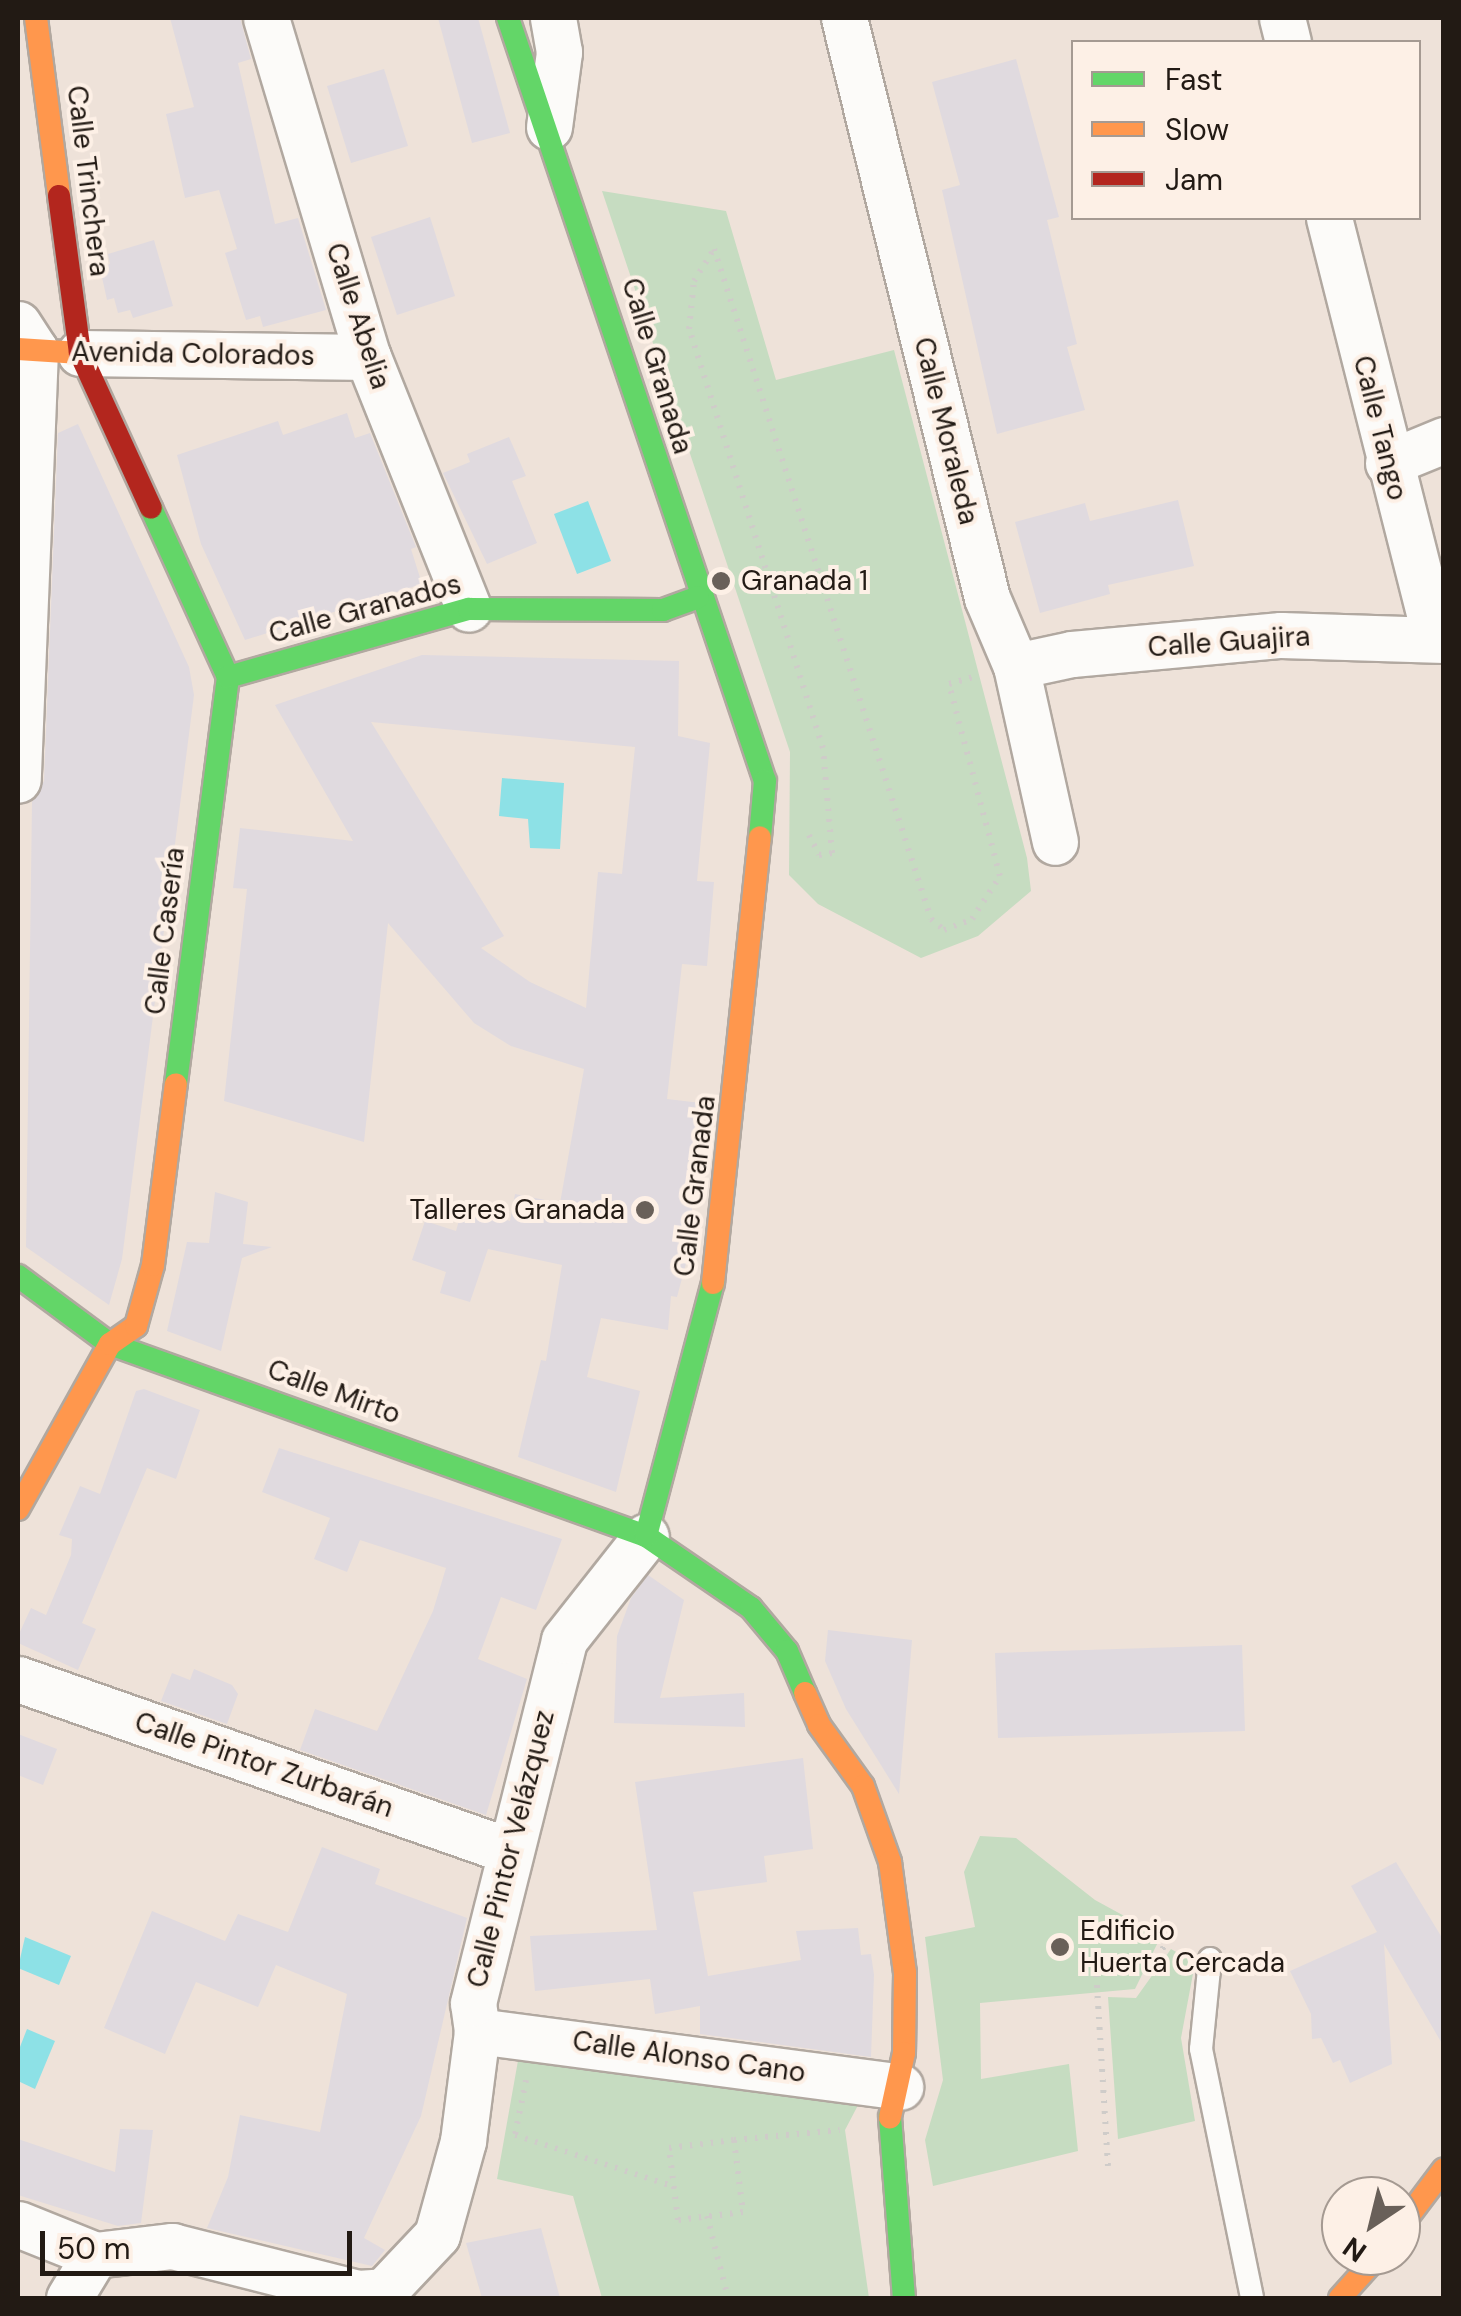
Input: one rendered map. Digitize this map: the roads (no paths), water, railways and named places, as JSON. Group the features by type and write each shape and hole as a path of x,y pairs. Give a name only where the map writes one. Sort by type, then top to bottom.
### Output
{"street":[{"name":"Calle Trinchera","path":"36,18 80,353"},
{"name":"Calle Abelia","path":"266,18 368,357 469,608"},
{"name":"Calle Granada","path":"508,18 548,126 698,597 766,780 762,858 719,1262 646,1536"},
{"path":"548,126 559,52 553,18"},
{"name":"Calle Moraleda","path":"844,18 987,598 998,671 1055,842"},
{"name":"Calle Tango","path":"1329,220 1388,464 1439,639"},
{"name":"Avenida Colorados","path":"23,341 80,353 368,357"},
{"path":"18,780 23,341"},
{"path":"80,353 228,678"},
{"path":"1388,464 1444,440"},
{"name":"Calle Granados","path":"228,678 469,608 663,610 698,597"},
{"name":"Calle Guajira","path":"998,671 1072,654 1281,635 1439,639"},
{"name":"Calle Casería","path":"18,1509 110,1344 136,1326 153,1266 228,678"},
{"name":"Calle Mirto","path":"18,1276 110,1344 646,1536"},
{"path":"646,1536 751,1608 788,1651 819,1725 863,1786 890,1862 905,1973 900,2087 888,2124 904,2298"},
{"name":"Calle Pintor Velázquez","path":"18,2224 95,2255 172,2246 358,2293 384,2291 437,2234 463,2141 477,2031 473,2003 564,1640 646,1536"},
{"name":"Calle Pintor Zurbarán","path":"18,1679 510,1851"},
{"name":"Calle Alonso Cano","path":"477,2031 536,2035 900,2087"},
{"path":"1421,2200 1444,2170"},
{"path":"69,2298 95,2255"},
{"path":"1340,2298 1360,2276"}],"lane":[{"path":"1210,1959 1201,2049 1252,2298"}],"water":[{"path":"588,501 611,561 577,574 554,514"},
{"path":"502,778 564,783 560,849 530,848 528,819 499,816"},
{"path":"25,1937 71,1956 59,1985 18,1968"},
{"path":"27,2029 55,2041 35,2089 18,2081 18,2052"}],"place":[{"name":"Granada 1","path":"721,581"},
{"name":"Talleres Granada","path":"645,1210"},
{"name":"Edificio Huerta Cercada","path":"1060,1947"}]}
